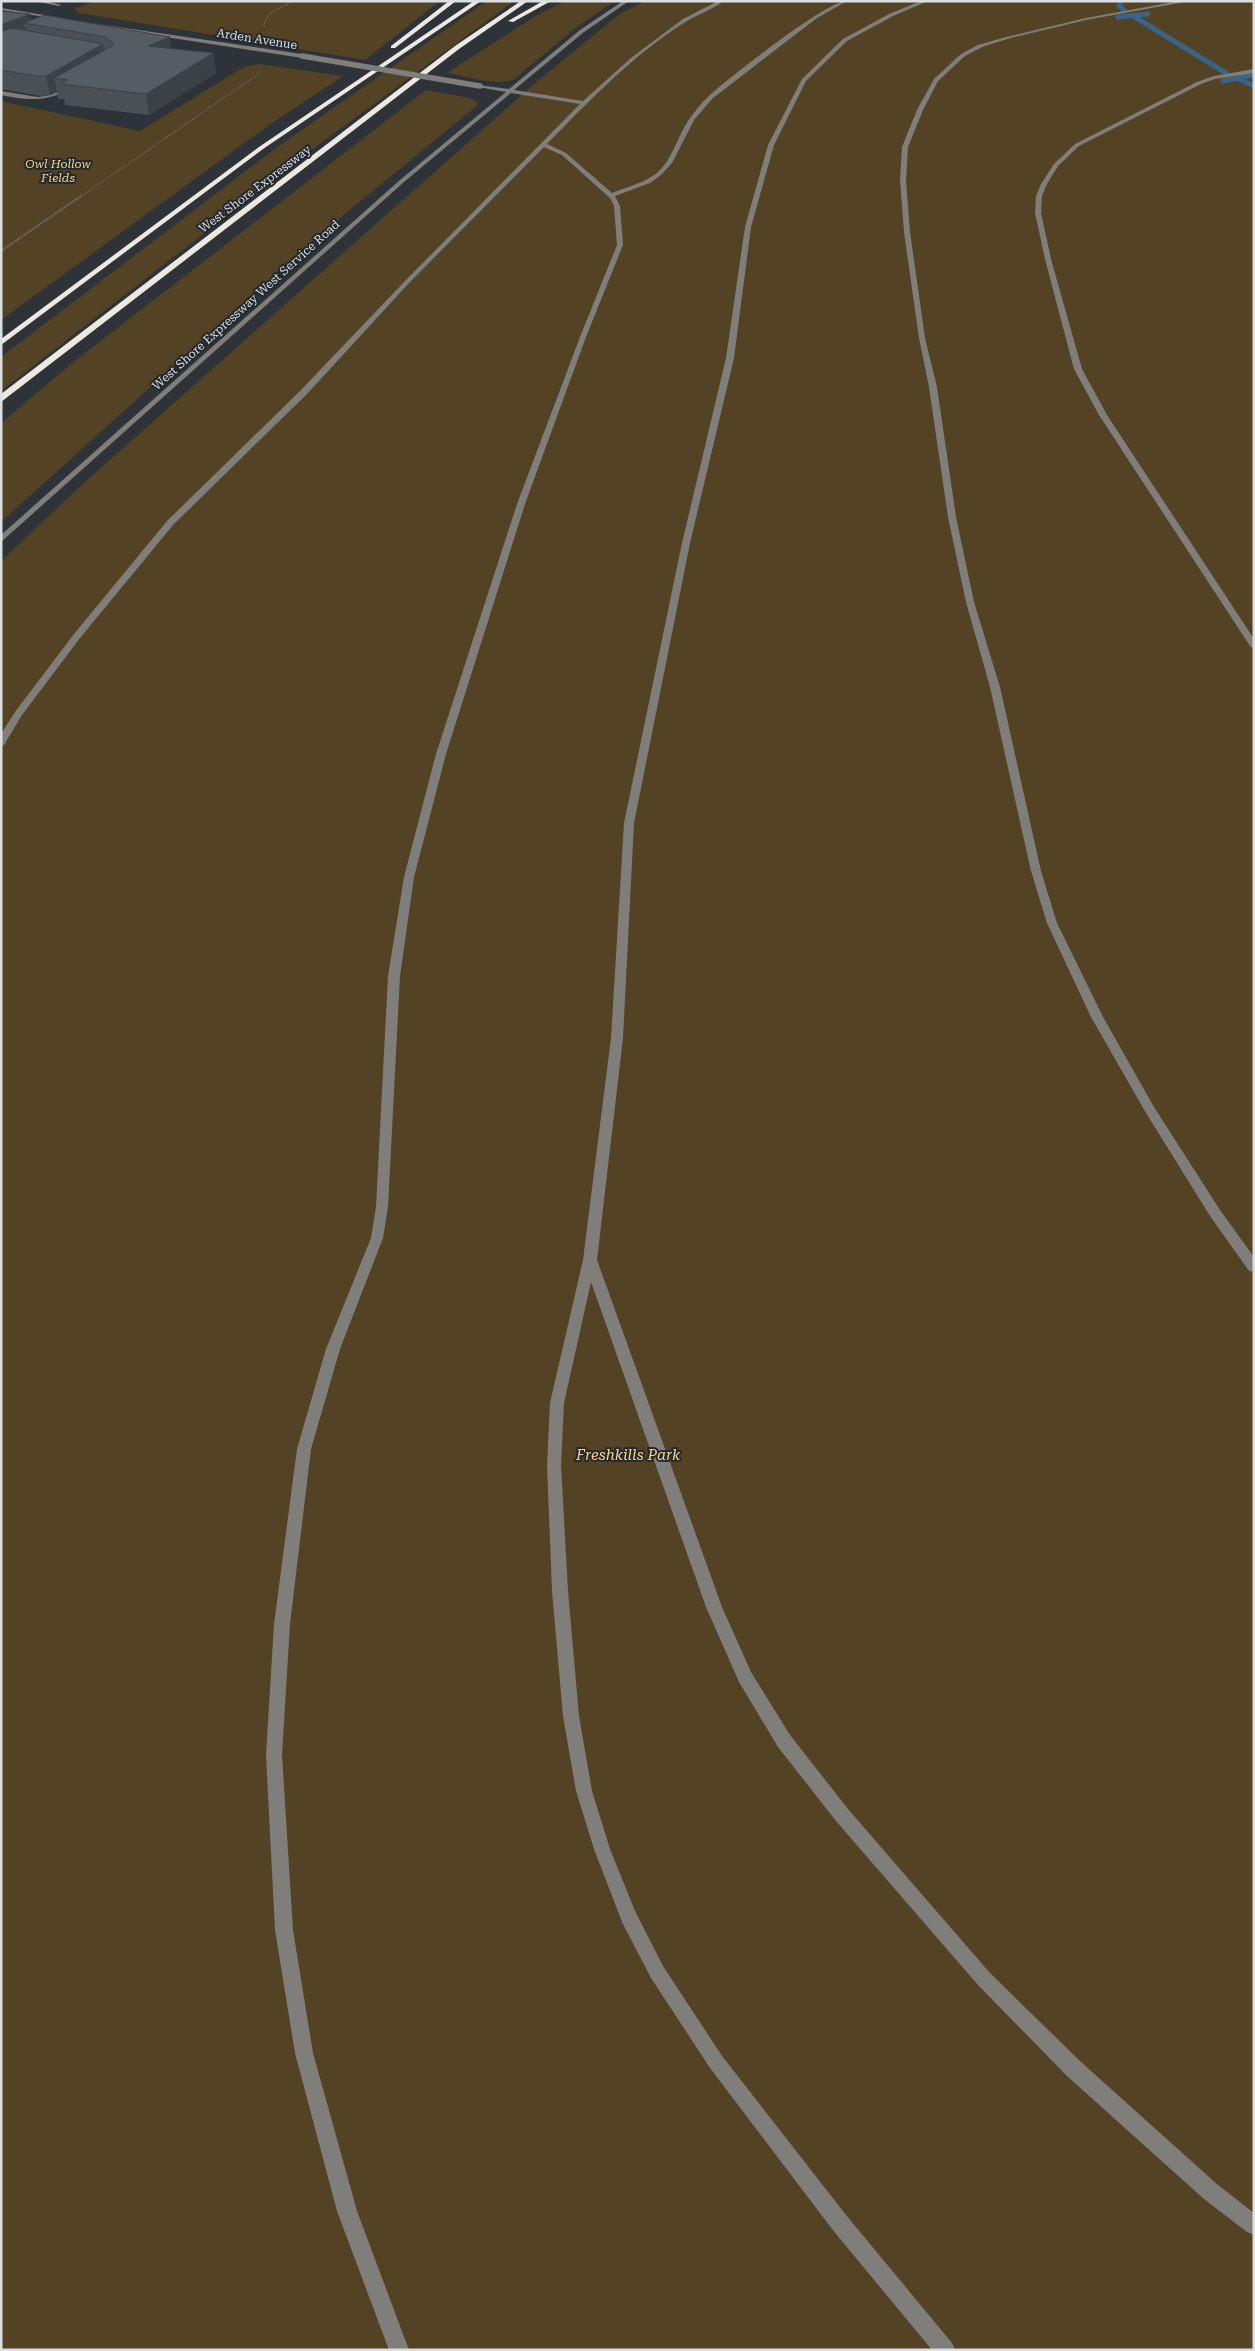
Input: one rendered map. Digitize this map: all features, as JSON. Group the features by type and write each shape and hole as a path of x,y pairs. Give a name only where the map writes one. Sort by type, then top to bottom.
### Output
{"highway":[{"path":"384,54 453,1"},
{"name":"West Shore Expressway","path":"1,343 261,148 478,1"},
{"name":"West Shore Expressway","path":"1,400 168,268 401,93 492,21 525,1"},
{"path":"508,23 548,1"},
{"path":"401,93 492,32"},
{"path":"261,148 376,60"}],"street":[{"path":"36,1 59,5"},
{"name":"West Shore Expressway West Service Road","path":"1,540 293,276 509,91 582,31 627,1"},
{"path":"1,743 18,714 77,636 170,523 304,392 406,282 584,104 633,59 685,20 722,1"},
{"path":"612,195 648,182 660,173 669,163 692,119 710,97 815,17 845,1"},
{"path":"926,1 891,15 846,40 828,54 804,80 771,145 748,227 740,274 730,358 686,543 629,823 617,1038 590,1260 557,1403 554,1465 560,1591 571,1716 584,1791 602,1849 628,1916 657,1972 716,2062 839,2222 945,2350"},
{"path":"1188,1 1147,10 1103,16 1015,35 980,46 962,55 936,80 920,110 905,147 903,180 907,232 922,338 933,387 952,517 970,602 995,688 1036,871 1052,923 1097,1017 1150,1110 1215,1213 1254,1267"},
{"path":"1,9 62,19"},
{"name":"Arden Avenue","path":"82,22 302,56 584,104"},
{"path":"1254,71 1214,78 1199,83 1078,145 1056,165 1044,184 1038,213 1048,259 1078,369 1103,415 1254,646"},
{"path":"1,93 43,100 52,98 77,83"},
{"path":"399,2350 347,2212 304,2053 284,1930 274,1755 282,1624 304,1449 333,1349 377,1238 382,1207 394,976 408,877 441,754 521,504 583,337 620,245 617,206 612,195 564,154 544,144"},
{"path":"590,1260 714,1607 745,1677 784,1741 842,1815 984,1980 1074,2070 1211,2192 1254,2225"}],"path":[{"path":"1,252 288,54"}],"green space":[{"path":"94,1 440,1 365,60 79,13 74,9"},
{"path":"487,1 514,1 310,151 1,391 1,357 280,145"},
{"path":"564,1 615,1 578,26 513,80 497,82 447,73 534,17"},
{"name":"Freshkills Park","path":"645,1 1254,1 1254,2350 1,2350 1,561 87,480 535,83 621,13"},
{"name":"Owl Hollow Fields","path":"260,64 343,76 269,125 1,320 1,101 140,131 244,67"},
{"path":"426,90 470,98 476,101 478,105 319,235 1,522 1,423 76,360"}],"building":[{"path":"1,11 30,14 1,25"},
{"path":"44,15 170,37 148,46 213,53 146,94 60,84 68,80 54,78 112,46 113,43 105,37 24,23"},
{"path":"13,28 103,44 46,76 1,70 1,31"}],"waterway":[{"path":"1121,1 1119,6 1124,10"},
{"path":"1118,17 1148,14"},
{"path":"1133,16 1226,73"},
{"path":"1237,78 1252,75"},
{"path":"1223,81 1237,78"},
{"path":"1237,78 1254,86"}]}
